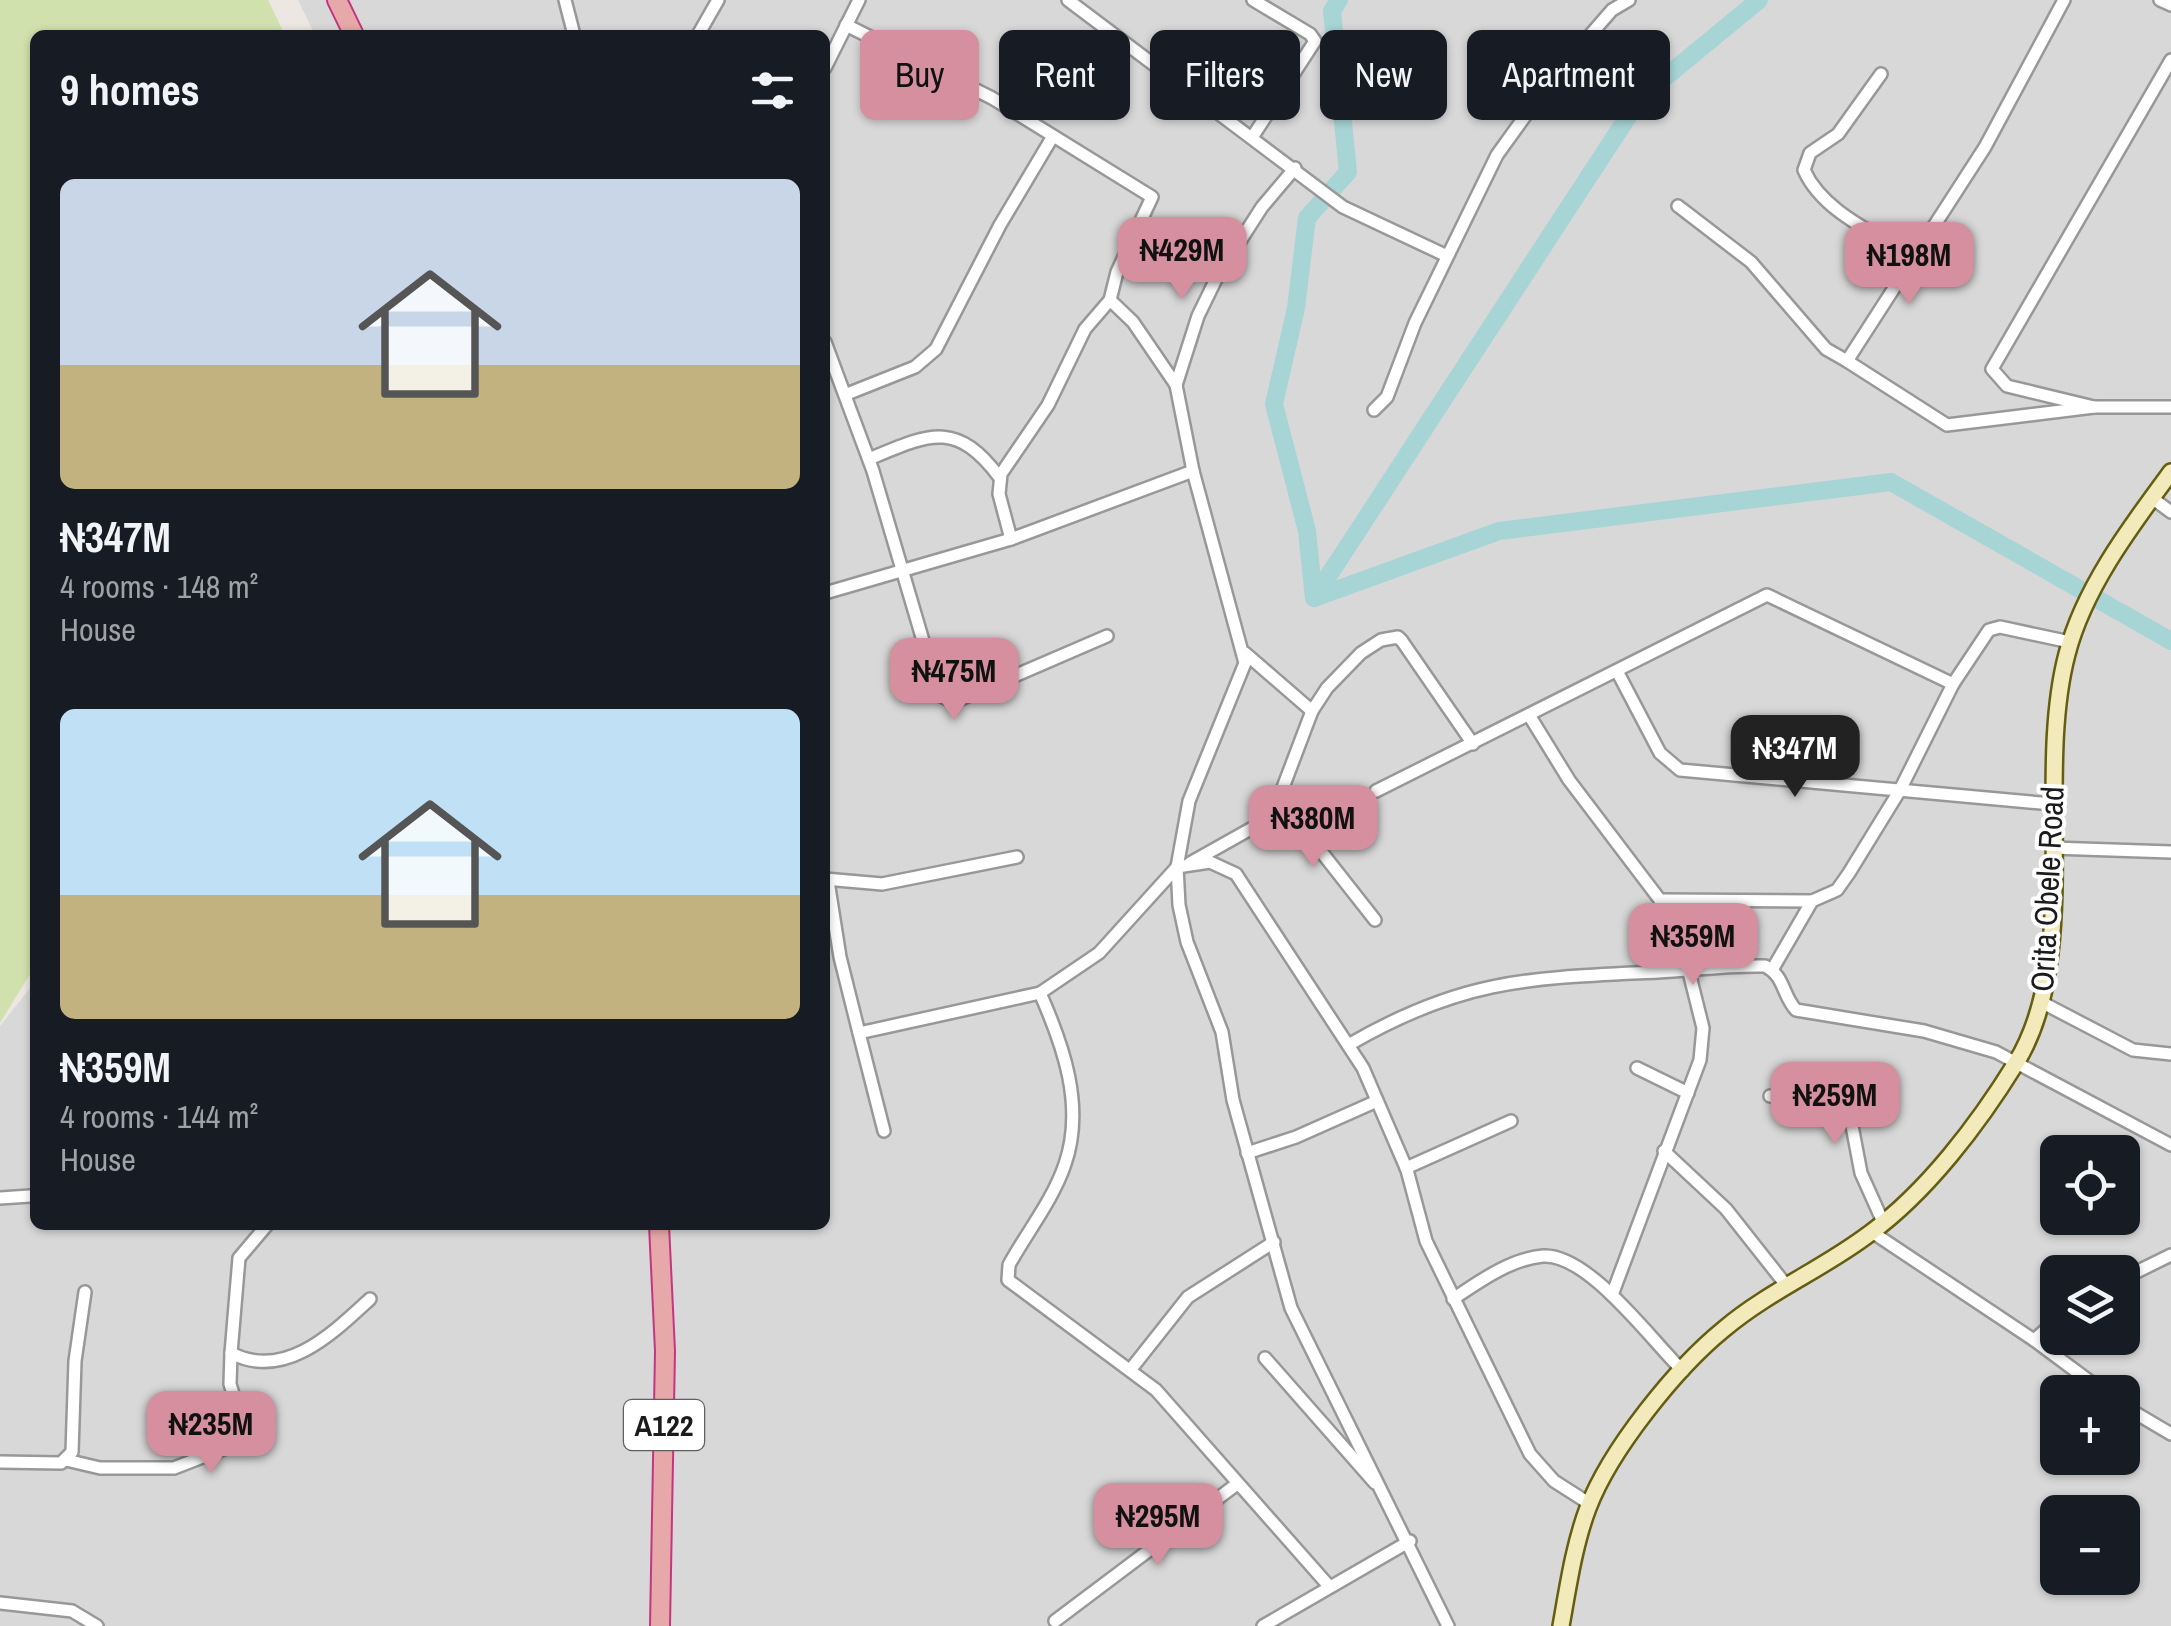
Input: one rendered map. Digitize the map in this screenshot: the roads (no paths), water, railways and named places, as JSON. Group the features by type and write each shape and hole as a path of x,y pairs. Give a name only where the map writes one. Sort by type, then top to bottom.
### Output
{"highway":[{"path":"337,0 352,30"},
{"name":"A122","path":"660,1230 665,1352 660,1626"}],"main road":[{"name":"Orita Obele Road","path":"1561,1626 1590,1504 1620,1452 1683,1372 1722,1330 1878,1227 1952,1149 2017,1062 2043,1003 2058,696 2070,642 2090,596 2171,472"}],"street":[{"path":"565,0 573,30"},
{"path":"701,30 718,0"},
{"path":"830,58 859,0"},
{"path":"1068,0 1090,6 1343,207 1448,256"},
{"path":"1252,0 1310,34 1315,41 1253,136"},
{"path":"1374,410 1387,397 1400,356 1505,143 1562,68 1612,10 1628,0"},
{"path":"1847,361 1985,147 2064,0"},
{"path":"2160,0 2171,5"},
{"path":"846,25 976,90 1152,197 1117,272 1110,300 1085,328 1048,405 1000,478 999,494 1011,538"},
{"path":"2094,407 2007,386 1992,370 2171,60"},
{"path":"1881,74 1838,134 1810,153 1804,170 1810,183 1837,210 1916,259"},
{"path":"847,394 915,368 936,349 1000,224 1053,136"},
{"path":"1176,385 1198,316 1217,277 1262,208 1295,168"},
{"path":"1678,206 1752,262 1826,350 1947,425 2094,407 2171,407"},
{"path":"1110,300 1132,322 1176,385 1193,471 1244,652 1236,692 1189,801 1183,865 1184,932 1222,1032 1247,1152 1291,1308 1410,1542 1448,1626"},
{"path":"830,354 847,394 904,570 934,686 946,702 954,702 1107,636"},
{"path":"869,459 922,436 938,435 970,444 1000,478"},
{"path":"830,592 1011,538 1193,471"},
{"path":"2152,498 2171,512"},
{"path":"1376,791 1767,595 1953,684"},
{"path":"1660,900 1812,901 1836,890 1900,790 1953,684 1994,628 2070,642"},
{"path":"860,1034 1040,992 1098,953 1183,865 1255,828 1279,798 1312,711 1344,666 1381,640 1398,636 1472,744"},
{"path":"1244,652 1312,711"},
{"path":"1617,671 1660,753 1680,770 2052,804"},
{"path":"1529,716 1569,780 1660,900 1688,968 1703,1043 1612,1295"},
{"path":"1279,798 1374,920"},
{"path":"2052,848 2171,852"},
{"path":"830,880 899,882 1017,856"},
{"path":"1183,865 1210,862 1236,874 1350,1044 1406,1168 1426,1241 1530,1454 1554,1482 1590,1504"},
{"path":"1772,970 1812,901"},
{"path":"830,902 884,1132"},
{"path":"1350,1044 1406,1013 1478,987 1734,965 1772,970 1781,978 1788,1002 1808,1014 1924,1031 2017,1062 2171,1145"},
{"path":"1040,992 1064,1048 1072,1138 1058,1180 1009,1265 1008,1280 1130,1369 1187,1421 1237,1484 1328,1585"},
{"path":"2043,1003 2133,1050 2171,1054"},
{"path":"1638,1068 1688,1093"},
{"path":"1770,1096 1843,1104 1848,1110 1860,1173 1878,1227 2081,1375"},
{"path":"1247,1152 1376,1101"},
{"path":"1406,1168 1511,1121"},
{"path":"1664,1152 1726,1208 1786,1285"},
{"path":"0,1198 30,1196"},
{"path":"0,1462 66,1460 100,1468 174,1468 241,1442 245,1433 230,1384 239,1258 263,1230"},
{"path":"1130,1369 1188,1296 1274,1242"},
{"path":"2140,1270 2171,1254"},
{"path":"1452,1298 1488,1276 1541,1256 1573,1262 1612,1295 1683,1372"},
{"path":"66,1460 72,1452 75,1362 85,1292"},
{"path":"231,1352 254,1361 294,1356 316,1346 370,1299"},
{"path":"2034,1340 2040,1335"},
{"path":"1266,1358 1386,1496"},
{"path":"2140,1416 2171,1434"},
{"path":"1055,1622 1237,1484"},
{"path":"1264,1626 1328,1585 1410,1542"},
{"path":"0,1603 72,1611 97,1626"}],"waterway":[{"path":"1339,0 1332,11 1348,172 1307,218 1296,308 1274,404 1307,531 1314,598 1499,531 1891,482 2171,641"},
{"path":"1314,598 1640,98 1759,0"}]}
